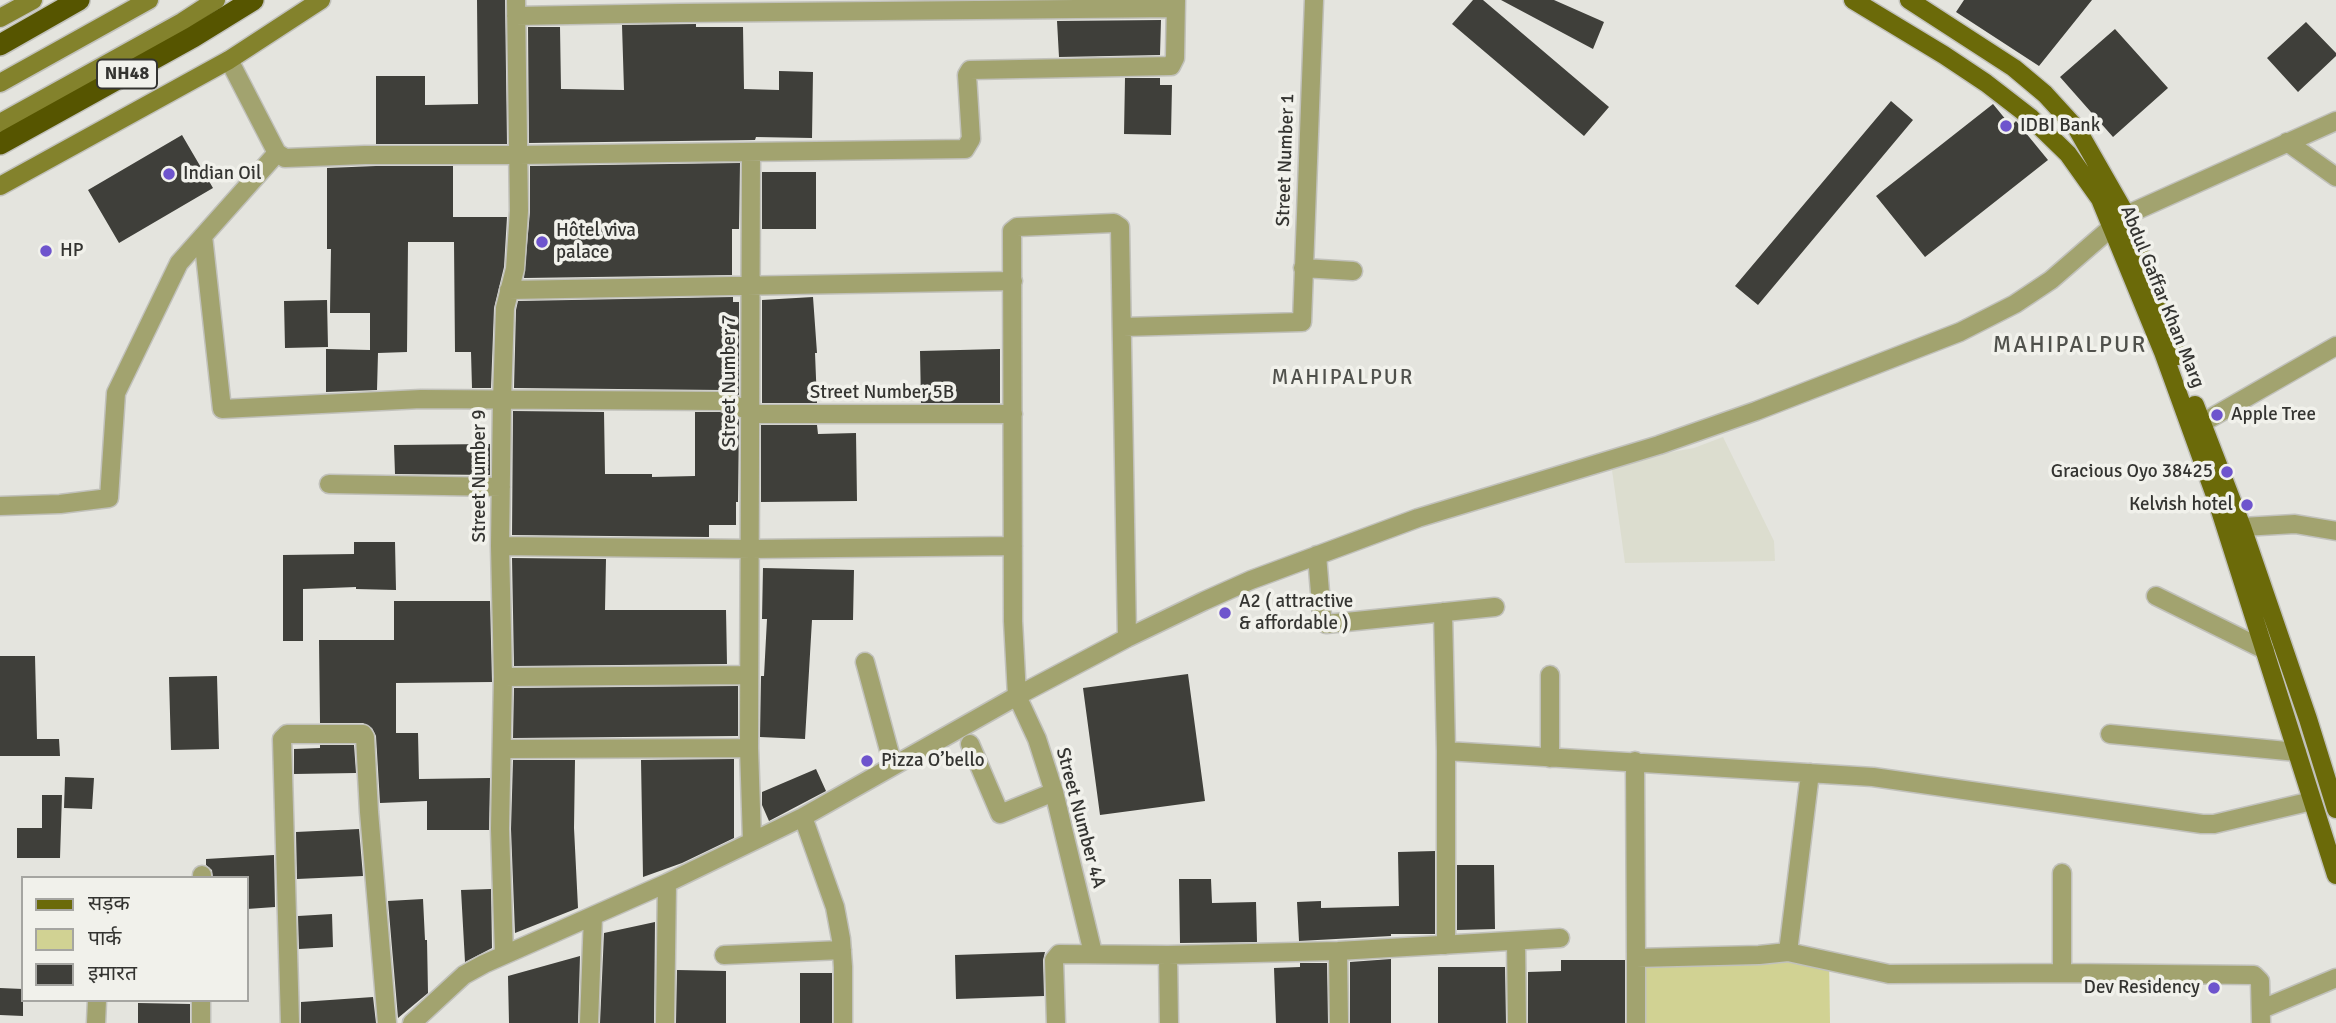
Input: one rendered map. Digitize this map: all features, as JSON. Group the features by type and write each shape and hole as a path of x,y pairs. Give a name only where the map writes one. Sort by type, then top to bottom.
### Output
{"highway":[{"path":"0,45 79,0"},
{"name":"NH48","path":"0,144 193,37 253,0"}],"main road":[{"path":"0,18 33,0"},
{"path":"0,83 149,0"},
{"path":"0,124 182,22 216,0"},
{"path":"0,186 229,60 321,0"},
{"name":"Abdul Gaffar Khan Marg","path":"1853,0 1944,55 2030,117 2068,154 2119,221 2217,501 2336,875"},
{"name":"Abdul Gaffar Khan Marg","path":"1909,0 1986,47 2045,94 2077,129 2119,221 2242,527 2336,809"}],"street":[{"name":"Street Number 1","path":"1123,327 1302,322 1314,0"},
{"path":"229,60 277,153 285,158 965,149 971,139 967,75 970,70 1171,66 1175,58 1175,4 516,8"},
{"name":"Street Number 9","path":"504,954 500,829 503,677 500,546 503,326 517,243 519,155 516,8"},
{"path":"412,1023 431,1014 464,975 504,954 667,883 803,817 1017,696 1127,638 1251,580 1317,555 1418,518 1659,445 1756,411 1960,332 2015,304 2051,280 2119,221 2336,121"},
{"path":"2287,142 2336,177"},
{"path":"0,506 109,498 116,393 180,263 277,153"},
{"name":"Street Number 7","path":"751,153 749,748 752,840"},
{"path":"1017,696 1013,621 1013,228 1117,223 1121,230 1127,638"},
{"path":"203,236 222,409 421,400 722,401 732,402 751,413"},
{"path":"1303,268 1353,271"},
{"path":"509,290 1013,281"},
{"path":"2202,423 2336,346"},
{"name":"Street Number 5B","path":"751,413 1013,414"},
{"path":"329,484 501,487"},
{"path":"2242,527 2295,524 2336,531"},
{"path":"500,546 751,549 1013,546"},
{"path":"1317,555 1323,622 1495,607"},
{"path":"2156,596 2265,650"},
{"path":"1443,611 1446,945"},
{"path":"865,662 893,765"},
{"path":"503,677 749,675"},
{"path":"1549,758 1550,675"},
{"name":"Street Number 4A","path":"1017,696 1037,739 1054,792 1093,953"},
{"path":"290,1023 282,739 287,734 363,734 365,737 387,1023"},
{"path":"2110,734 2297,752"},
{"path":"970,744 1000,814 1054,792"},
{"path":"502,749 749,748"},
{"path":"1446,751 1873,777 2202,824 2214,824 2312,801"},
{"path":"1635,761 1636,1023"},
{"path":"1788,952 1810,773"},
{"path":"803,817 835,907 842,950 843,1023"},
{"path":"2062,873 2064,973"},
{"path":"665,1023 667,883"},
{"path":"589,1023 593,916"},
{"path":"1056,1023 1054,957 1059,954 1168,955 1338,951 1560,938"},
{"path":"1516,941 1517,1023"},
{"path":"724,955 842,950"},
{"path":"1338,951 1339,1023"},
{"path":"1636,958 1788,952 1889,974 2253,975 2260,981 2262,1016 2336,978"},
{"path":"1168,955 1170,1023"},
{"path":"96,1023 97,1002"},
{"path":"201,1002 201,1023"}],"shaded area":[{"path":"1723,437 1774,541 1775,561 1625,563 1611,463 1694,448"}],"green space":[{"path":"1636,958 1829,958 1830,1023 1637,1023"}],"building":[{"path":"477,0 505,0 507,144 376,144 376,76 425,76 425,105 478,104"},
{"path":"1473,0 1483,0 1609,107 1584,136 1452,24"},
{"path":"1501,0 1554,0 1604,22 1593,49"},
{"path":"1964,0 2092,0 2039,66 1956,12"},
{"path":"1161,20 1160,55 1059,57 1057,21"},
{"path":"2306,22 2336,56 2298,92 2267,58"},
{"path":"696,24 696,27 743,27 744,89 779,90 779,71 813,72 812,138 529,143 528,27 560,27 561,89 624,90 622,25"},
{"path":"2115,29 2168,88 2113,137 2060,77"},
{"path":"1125,78 1160,78 1160,85 1172,85 1171,135 1124,134"},
{"path":"1891,101 1913,120 1758,305 1735,286"},
{"path":"1993,104 2011,126 2016,121 2048,160 1925,257 1876,196"},
{"path":"182,135 213,188 119,243 88,190"},
{"path":"740,163 739,229 732,229 732,275 524,278 530,212 530,166"},
{"path":"453,166 453,217 507,217 504,267 494,308 491,388 472,388 471,352 455,352 454,242 408,242 407,352 378,353 377,390 326,392 326,349 370,350 370,313 330,313 331,249 327,249 327,168"},
{"path":"762,172 816,172 816,229 762,229"},
{"path":"733,297 733,302 739,302 739,395 722,390 514,388 518,301"},
{"path":"813,297 817,403 762,403 762,300"},
{"path":"327,300 328,347 285,348 284,301"},
{"path":"1000,349 1000,403 921,403 920,351"},
{"path":"513,411 604,412 605,474 652,474 652,477 695,476 695,412 720,412 739,419 736,525 709,525 709,537 512,535"},
{"path":"761,425 817,425 818,434 856,433 857,501 761,502"},
{"path":"490,444 490,475 395,474 394,445"},
{"path":"354,542 395,542 396,590 356,587 303,589 303,641 283,641 283,555 354,554"},
{"path":"512,558 606,559 605,610 726,610 727,664 514,666"},
{"path":"763,568 854,570 853,620 812,620 805,739 760,737 761,676 764,676 767,619 762,619"},
{"path":"394,601 490,601 492,682 396,683 396,733 418,733 419,779 490,778 489,830 427,830 427,801 380,803 376,736 372,728 363,723 320,723 319,640 394,640"},
{"path":"0,656 35,656 37,739 59,739 60,756 0,756"},
{"path":"1188,674 1205,801 1100,815 1083,688"},
{"path":"217,676 219,749 171,750 169,677"},
{"path":"738,686 738,736 513,738 514,688"},
{"path":"320,745 354,745 356,773 294,774 294,749 320,748"},
{"path":"734,759 734,838 682,863 643,877 641,760"},
{"path":"513,760 575,760 574,828 578,908 515,933 511,829"},
{"path":"816,769 826,791 769,821 762,805 762,792"},
{"path":"65,777 94,778 92,809 64,808"},
{"path":"42,795 62,795 60,858 17,858 17,828 42,828"},
{"path":"359,829 363,876 297,879 296,832"},
{"path":"1435,851 1435,934 1391,934 1299,941 1297,902 1321,901 1321,908 1399,906 1398,852"},
{"path":"274,855 275,907 248,909 248,876 213,876 212,870 206,865 206,859"},
{"path":"1457,865 1494,865 1495,929 1457,930"},
{"path":"1179,879 1211,879 1212,903 1256,902 1257,942 1180,943"},
{"path":"491,889 492,948 465,962 461,890"},
{"path":"423,899 428,993 398,1018 388,901"},
{"path":"332,914 333,947 299,949 298,916"},
{"path":"655,922 654,1023 600,1023 604,933"},
{"path":"1045,952 1044,996 956,999 955,955"},
{"path":"580,956 578,1023 509,1023 508,976"},
{"path":"1391,959 1391,1023 1350,1023 1350,962"},
{"path":"1561,960 1625,960 1625,1023 1528,1023 1528,972 1561,971"},
{"path":"1300,963 1327,963 1328,1023 1276,1023 1274,968 1300,967"},
{"path":"1438,967 1505,967 1506,1023 1438,1023"},
{"path":"677,970 726,971 726,1023 676,1023"},
{"path":"800,973 832,973 832,1023 800,1023"},
{"path":"0,988 21,989 23,1016 0,1015"},
{"path":"373,997 376,1023 301,1023 301,1002"},
{"path":"138,1003 190,1004 190,1023 138,1023"}],"place":[{"name":"IDBI Bank","path":"2006,126"},
{"name":"Indian Oil","path":"169,174"},
{"name":"Hôtel viva palace","path":"542,242"},
{"name":"HP","path":"46,251"},
{"name":"Apple Tree","path":"2217,415"},
{"name":"Gracious Oyo 38425","path":"2227,472"},
{"name":"Kelvish hotel","path":"2247,505"},
{"name":"A2 ( attractive & affordable )","path":"1225,613"},
{"name":"Pizza O’bello","path":"867,761"},
{"name":"Dev Residency","path":"2214,988"}],"district":[{"name":"MAHIPALPUR","path":"2070,346"},
{"name":"MAHIPALPUR","path":"1343,378"}]}
